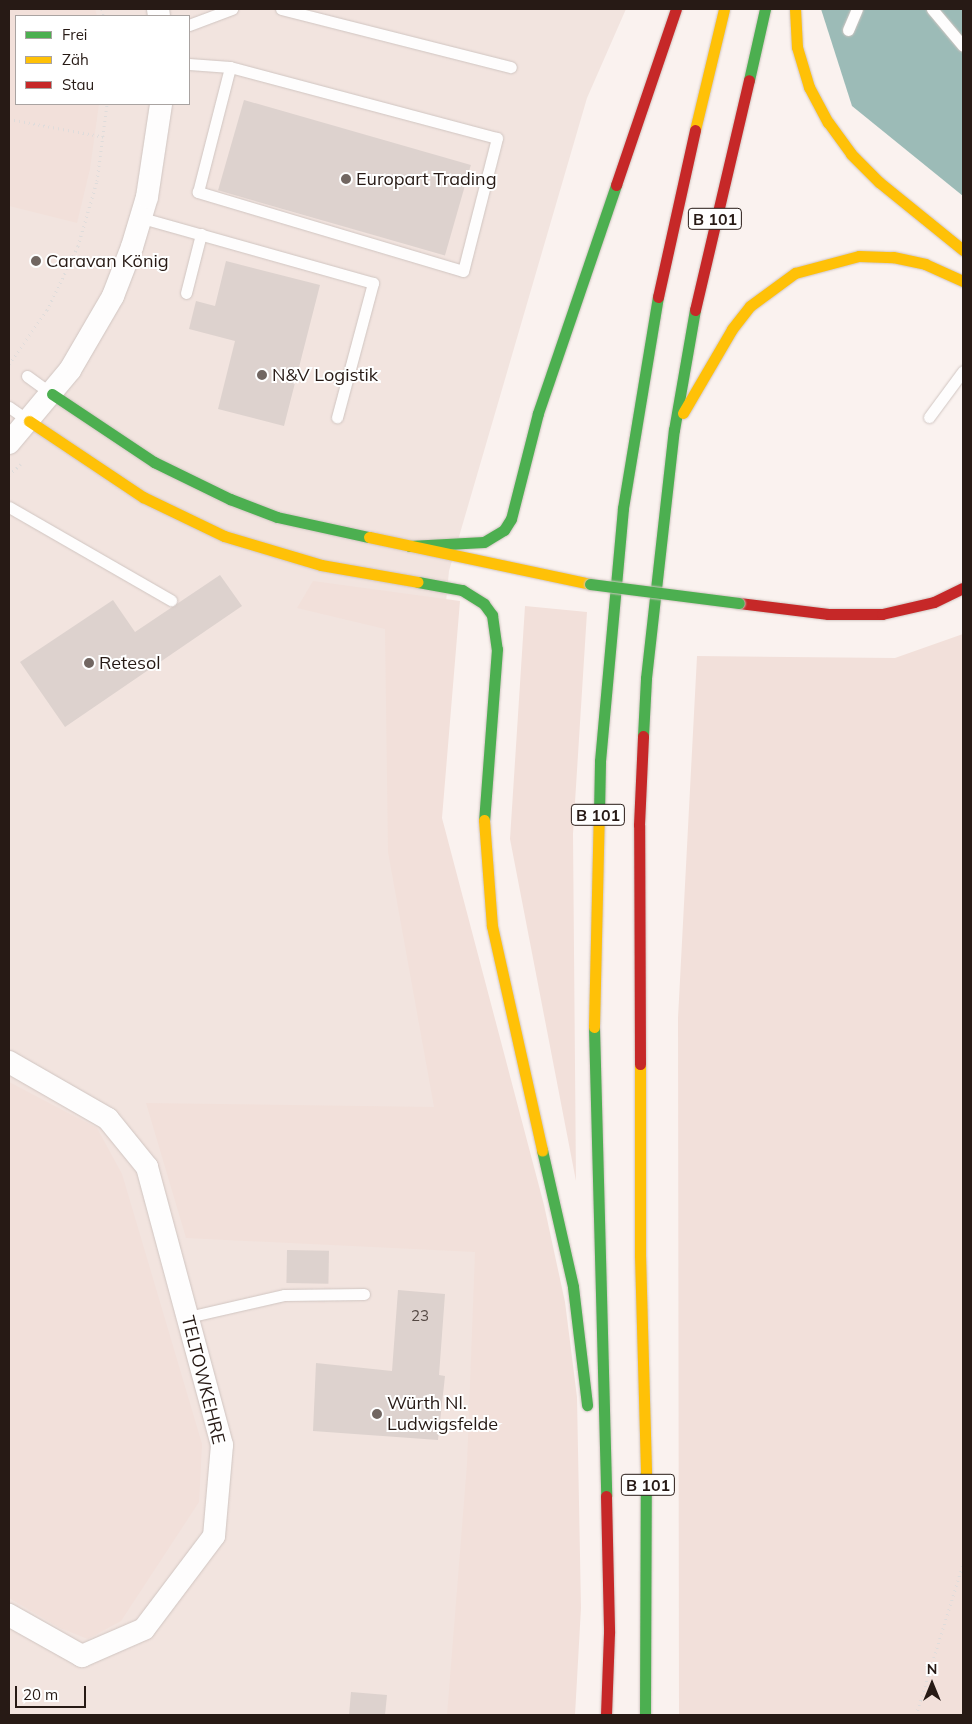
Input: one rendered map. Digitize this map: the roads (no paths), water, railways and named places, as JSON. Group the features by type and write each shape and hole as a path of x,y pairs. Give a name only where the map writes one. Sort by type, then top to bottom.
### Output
{"highway":[{"path":"409,546 484,542 504,530 511,519 538,413 676,9"},
{"name":"B 101","path":"606,1715 609,1633 594,1042 601,752 623,508 642,380 668,242 724,9"},
{"name":"B 101","path":"645,1715 648,1538 640,1246 639,825 646,678 674,430 689,337 765,9"},
{"path":"795,9 797,47 809,87 828,122 851,154 879,182 963,250"},
{"path":"674,430 732,329 750,306 796,273 827,262 859,256 925,264 963,281"},
{"path":"52,394 154,462 230,499 277,517 541,578 828,614 882,614 934,602 963,588"},
{"path":"29,421 143,496 224,536 321,565 405,578 474,596 484,604 496,629 496,674 484,792 487,880 501,974 572,1287 588,1417"},
{"path":"405,578 473,581"},
{"path":"521,583 541,578"},
{"path":"593,1466 609,1633"}],"street":[{"path":"9,443 52,394 105,310 142,218 152,176 161,105"},
{"name":"TELTOWKEHRE","path":"9,1062 108,1119 147,1167 222,1445 214,1536 144,1629 82,1656 9,1615"}],"lane":[{"path":"190,25 232,9"},
{"path":"281,9 511,67"},
{"path":"848,30 857,9"},
{"path":"932,9 963,46"},
{"path":"190,64 230,66 497,138 463,271 198,192 230,66"},
{"path":"142,218 372,283 337,417"},
{"path":"186,293 201,234"},
{"path":"929,417 963,371"},
{"path":"27,376 52,394"},
{"path":"9,407 29,421"},
{"path":"9,507 171,600"},
{"path":"188,1317 284,1295 364,1294"}],"water":[{"path":"821,9 963,9 963,196 852,106"}],"place":[{"name":"Europart Trading","path":"346,179"},
{"name":"Caravan König","path":"36,261"},
{"name":"N&V Logistik","path":"262,375"},
{"name":"Retesol","path":"89,663"},
{"name":"Würth Nl. Ludwigsfelde","path":"377,1414"}]}
